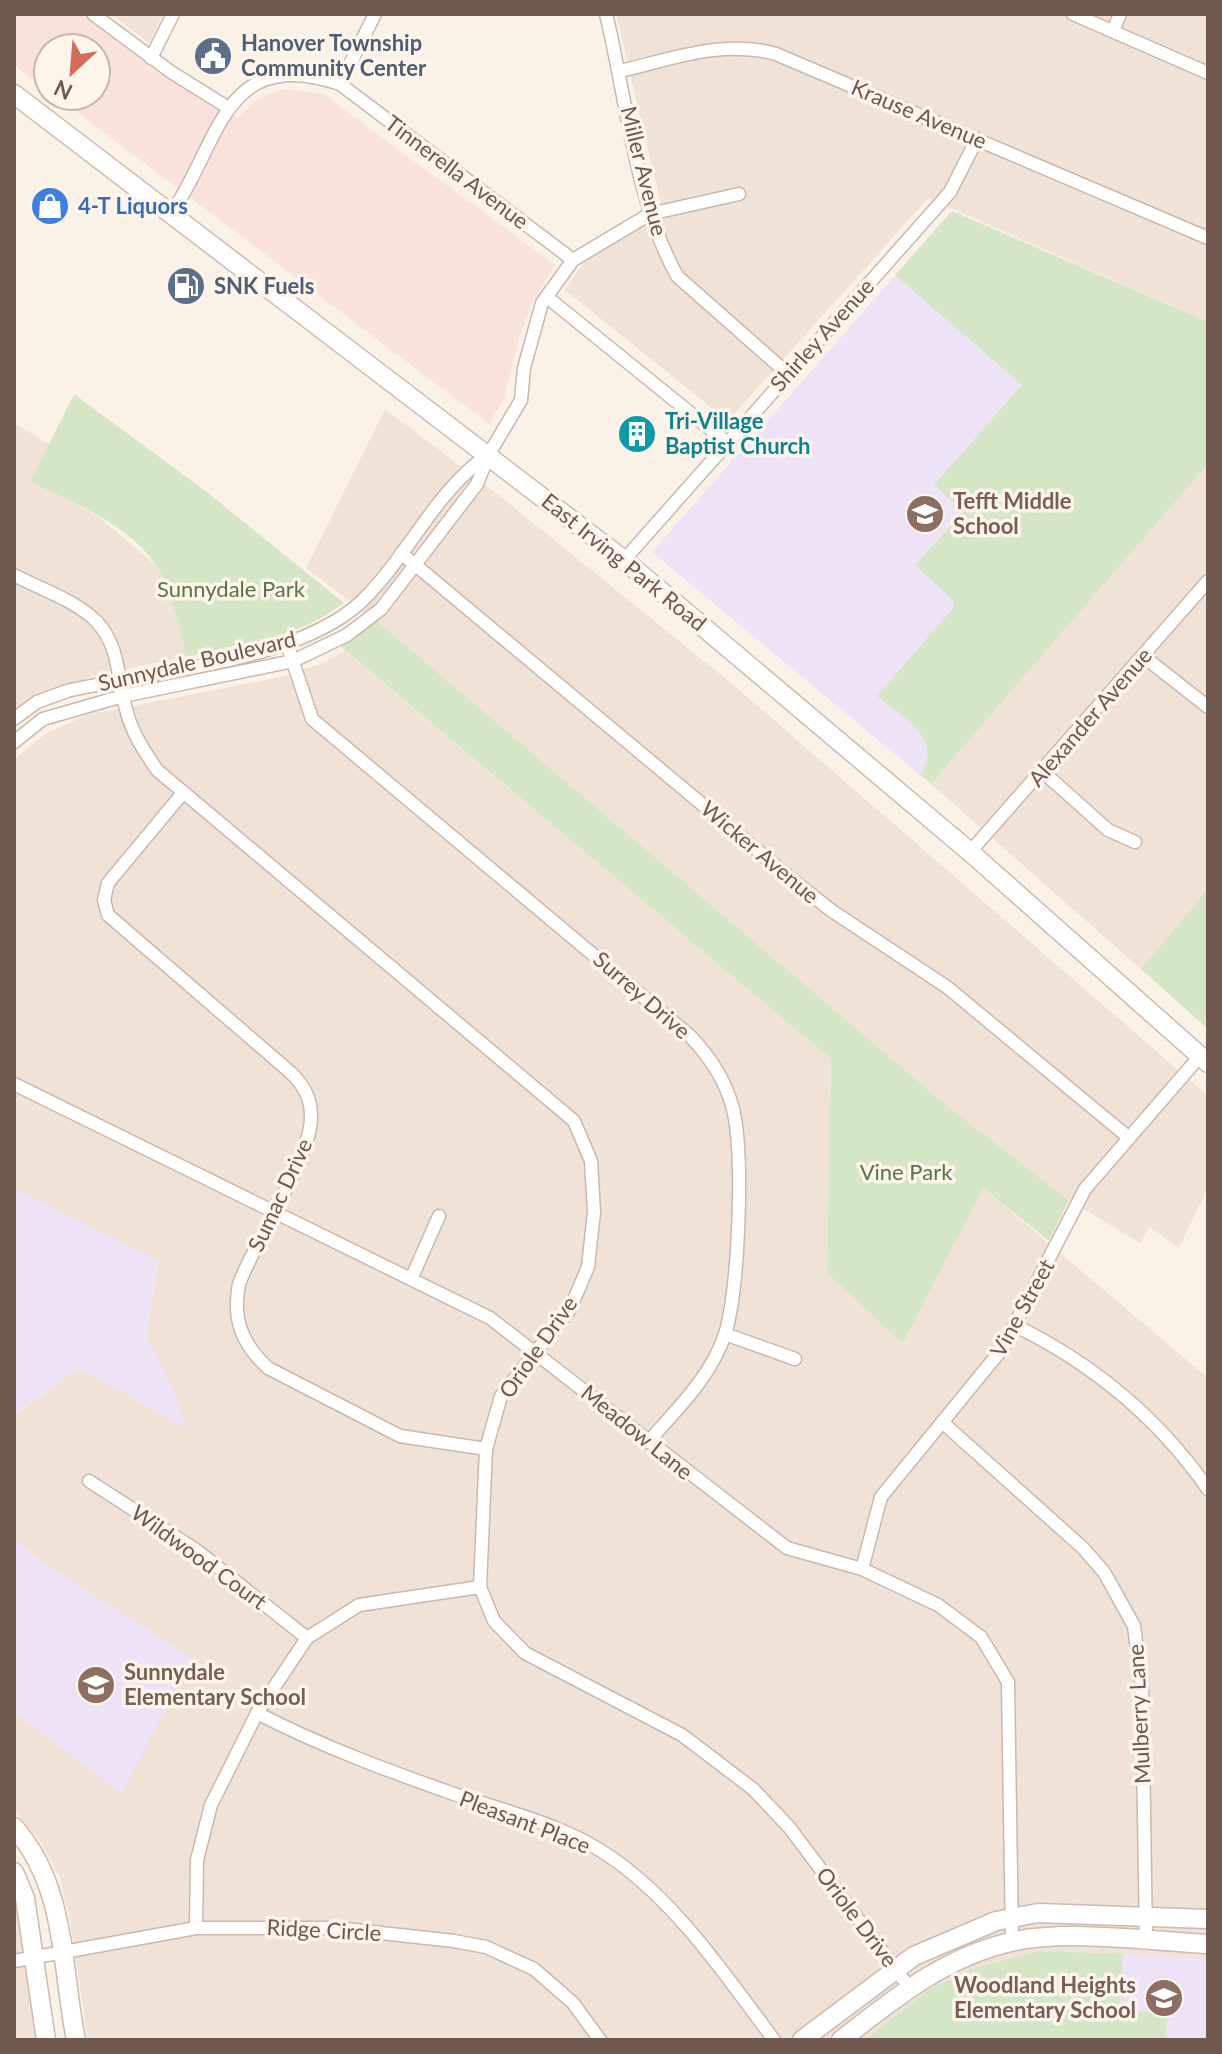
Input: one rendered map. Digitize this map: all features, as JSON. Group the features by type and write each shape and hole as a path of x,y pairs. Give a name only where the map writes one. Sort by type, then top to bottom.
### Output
{"main road":[{"name":"East Irving Park Road","path":"14,94 624,560 970,852 1204,1059"},
{"path":"14,1827 32,1850 51,1889 76,2040"},
{"path":"14,1872 25,1898 46,2040"},
{"path":"802,2040 928,1947 1011,1917 1038,1913 1208,1919"},
{"path":"841,2040 909,1987 954,1962 1012,1942 1082,1938 1208,1944"}],"street":[{"path":"93,14 151,58 227,107"},
{"path":"151,58 173,14"},
{"path":"172,212 193,180 227,107 248,88 291,75 340,84 375,14"},
{"name":"Miller Avenue","path":"606,14 650,214 677,276 787,373"},
{"path":"1073,14 1208,73"},
{"path":"1113,31 1120,14"},
{"name":"Krause Avenue","path":"620,71 727,47 749,46 776,54 1208,238"},
{"name":"Tinnerella Avenue","path":"340,84 573,260"},
{"name":"Shirley Avenue","path":"624,560 950,192 977,139"},
{"path":"489,454 521,400 524,368 547,297 573,260 650,214 739,194"},
{"path":"547,297 726,442"},
{"name":"Sunnydale Boulevard","path":"14,719 49,697 287,644 328,627 370,592 462,473 489,454"},
{"name":"Sunnydale Boulevard","path":"14,742 43,719 123,696 293,661 319,651 381,609 477,484 489,454"},
{"name":"Wicker Avenue","path":"401,553 803,888 947,987 1128,1137"},
{"name":"Oriole Drive","path":"14,575 75,605 94,619 113,646 123,696 139,743 157,770 574,1121 591,1161 594,1212 588,1267 570,1309 534,1349 501,1396 486,1449 480,1587 494,1621 525,1653 682,1735 753,1789 789,1827 909,1987"},
{"name":"Alexander Avenue","path":"970,852 1208,581"},
{"name":"Surrey Drive","path":"287,644 312,719 681,1028 710,1059 728,1093 737,1144 735,1276 725,1334 703,1379 648,1442"},
{"path":"1143,656 1208,707"},
{"path":"1042,771 1108,830 1135,842"},
{"name":"Sumac Drive","path":"182,794 112,877 105,889 105,907 120,929 303,1086 310,1109 309,1137 245,1269 235,1306 239,1327 250,1352 285,1379 400,1436 486,1449"},
{"name":"Vine Street","path":"862,1569 881,1497 987,1370 1016,1326 1080,1198 1128,1137 1204,1059"},
{"name":"Meadow Lane","path":"14,1084 490,1318 534,1349 648,1442 787,1548 862,1569 938,1605 981,1637 1008,1682 1012,1942"},
{"path":"412,1277 439,1216"},
{"path":"1016,1326 1107,1381 1178,1446 1208,1489"},
{"path":"725,1334 795,1359"},
{"name":"Mulberry Lane","path":"942,1422 1083,1548 1104,1572 1134,1626 1142,1688 1146,1940"},
{"name":"Wildwood Court","path":"89,1481 196,1550 307,1638"},
{"path":"196,1928 197,1860 211,1805 257,1713 307,1638 359,1605 480,1587"},
{"name":"Pleasant Place","path":"257,1713 356,1760 575,1836 612,1857 662,1902 710,1956 774,2040"},
{"name":"Ridge Circle","path":"14,1961 196,1928 336,1928 486,1947 534,1969 554,1985 573,2003 600,2040"}],"shaded area":[{"path":"14,14 81,14 104,32 32,32 32,78 14,65"},
{"path":"111,14 163,14 149,43"},
{"path":"616,14 1208,14 1208,322 928,198 728,421 565,290 585,260 623,238 662,208"},
{"path":"112,38 158,73 238,118 259,98 284,89 323,94 555,265 533,302 520,335 503,401 489,424 77,112 112,112"},
{"name":"Tefft Middle School","path":"952,211 1208,322 1208,464 931,784 652,552"},
{"path":"385,409 496,493 731,683 1208,1096 1208,1187 1179,1248 1150,1227 1140,1243 1069,1200 951,1109 377,621 306,568"},
{"path":"14,423 49,444 31,482 99,517 156,566 171,597 187,657 107,672 35,695 14,713"},
{"path":"1208,464 1208,889 1141,969 931,784"},
{"path":"345,651 831,1059 827,1273 903,1344 983,1188 1208,1378 1208,1959 1038,1951 971,1969 931,1988 864,2040 88,2040 70,1920 60,1878 38,1838 14,1811 14,1712 122,1793 37,1558 14,1538 14,1416 79,1368 186,1428 169,1380 146,1335 159,1261 14,1188 14,760 44,735 86,715 281,677 320,664"},
{"path":"14,1188 159,1261 146,1335 169,1380 187,1429 79,1368 14,1415"},
{"name":"Sunnydale Elementary School","path":"14,1538 37,1558 192,1658 122,1794 14,1712"},
{"path":"14,1886 42,2040 14,2040"},
{"name":"Woodland Heights Elementary School","path":"1123,1954 1208,1959 1208,2040 1166,2040 1167,2014 1120,2010"}],"green space":[{"path":"952,211 1208,322 1208,464 931,784 920,774 926,761 924,739 908,721 877,696 954,607 953,600 915,565 964,511 934,485 1022,385 895,275"},
{"name":"Sunnydale Park","path":"74,394 208,493 344,603 288,633 249,645 187,657 168,590 147,554 134,540 101,517 30,482"},
{"name":"Vine Park","path":"377,621 951,1109 1069,1200 1049,1241 983,1188 903,1344 827,1273 831,1059 341,647"},
{"path":"1208,889 1208,1029 1141,969"},
{"path":"1038,1951 1123,1954 1120,2009 1167,2014 1166,2040 864,2040 931,1988 971,1969"}],"place":[{"name":"Hanover Township Community Center","path":"213,56"},
{"name":"4-T Liquors","path":"50,206"},
{"name":"SNK Fuels","path":"186,286"},
{"name":"Tri-Village Baptist Church","path":"637,434"},
{"name":"Tefft Middle School","path":"925,514"},
{"name":"Sunnydale Elementary School","path":"96,1685"},
{"name":"Woodland Heights Elementary School","path":"1164,1998"}]}
